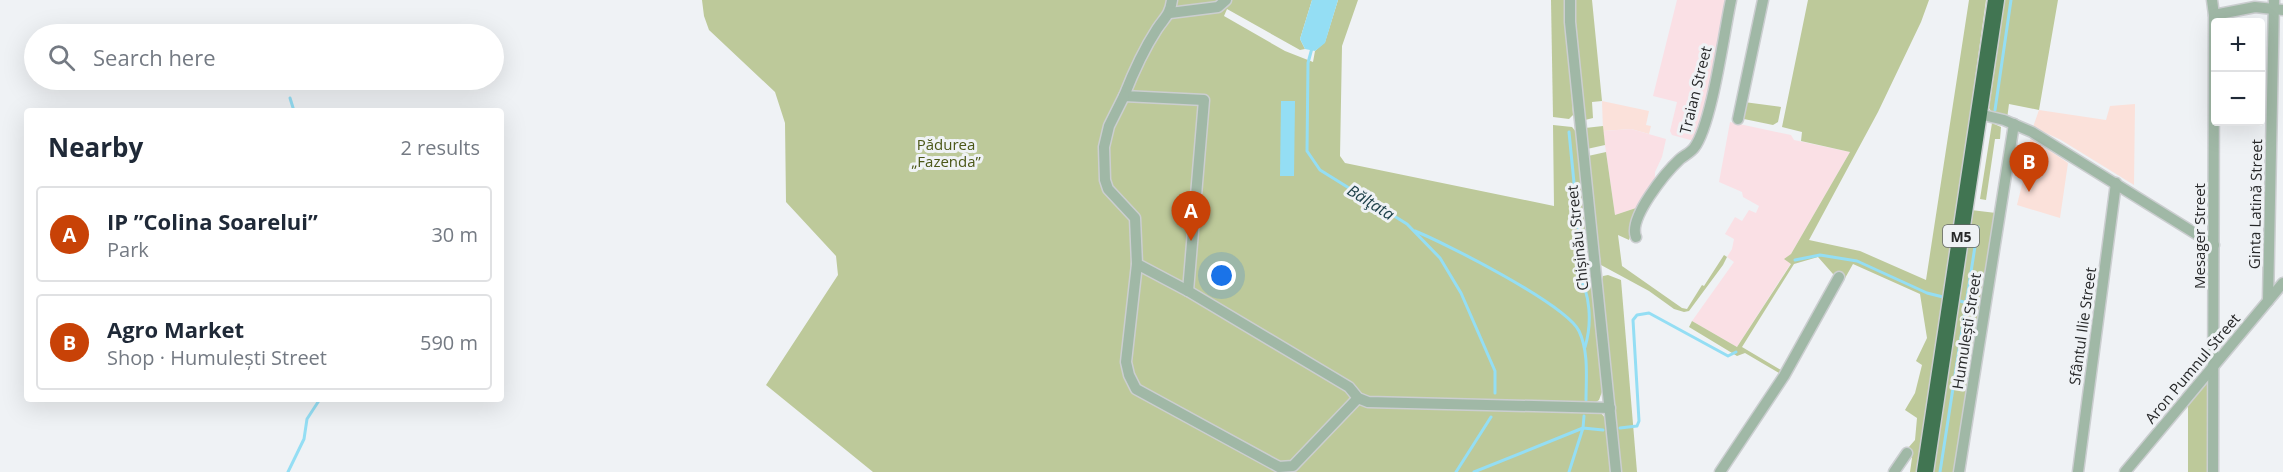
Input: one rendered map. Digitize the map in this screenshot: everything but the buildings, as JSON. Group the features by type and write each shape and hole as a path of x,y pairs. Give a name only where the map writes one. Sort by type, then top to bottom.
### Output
{"highway":[{"name":"M5","path":"1925,472 1996,0"}],"street":[{"path":"1172,0 1170,13 1158,28 1131,77 1108,126 1104,147 1105,180 1108,189 1135,218 1137,264 1126,362 1129,375 1136,389 1279,467 1293,466 1358,398"},
{"path":"1170,13 1218,7 1226,0"},
{"name":"Chișinău Street","path":"1570,0 1616,472"},
{"name":"Traian Street","path":"1636,237 1635,227 1638,218 1663,177 1693,150 1698,141 1708,112 1731,0"},
{"path":"1738,119 1763,0"},
{"name":"Mesager Street","path":"2212,0 2214,15 2213,472"},
{"path":"2214,15 2255,7 2277,6"},
{"name":"Ginta Latină Street","path":"2268,301 2277,6"},
{"path":"1124,96 1204,100 1188,291"},
{"path":"1979,114 2014,124 2052,143 2214,245"},
{"name":"Humulești Street","path":"1959,472 2014,124"},
{"name":"Sfântul Ilie Street","path":"2078,472 2116,183"},
{"path":"1137,264 1188,291 1349,387 1358,398 1368,402 1610,408"},
{"path":"1720,472 1784,376 1839,277"},
{"name":"Aron Pumnul Street","path":"2125,472 2283,284"},
{"path":"1894,472 1907,453"}],"shaded area":[{"path":"1677,0 1727,0 1703,117 1694,141 1672,135 1670,131 1677,102 1653,96"},
{"path":"1602,101 1649,111 1646,125 1651,126 1649,134 1631,129 1603,131"},
{"path":"2135,104 2134,185 2061,140 2033,127 2039,110 2106,120 2110,106"},
{"path":"1730,122 1791,135 1794,140 1850,152 1791,254 1785,259 1791,263 1737,347 1692,321 1734,262 1727,257 1734,239 1725,234 1735,217 1742,221 1749,210 1756,213 1759,206 1743,197 1742,192 1719,182"},
{"path":"1631,129 1666,139 1662,157 1655,172 1655,181 1639,207 1615,215 1603,131"},
{"path":"2031,138 2068,163 2060,218 2017,205 2026,168 2023,160"}],"green space":[{"name":"Pădurea „Fazenda”","path":"702,0 1312,0 1300,39 1305,49 1300,50 1227,9 1224,16 1285,51 1313,62 1315,51 1325,42 1338,0 1358,0 1342,46 1340,156 1345,163 1554,206 1553,125 1572,127 1577,133 1603,389 1599,400 1593,404 1436,398 1435,407 1601,413 1606,419 1610,472 873,472 766,385 838,275 836,256 786,202 785,123 775,92 709,30"},
{"path":"1551,0 1565,0 1573,115 1569,119 1553,117"},
{"path":"1575,0 1592,0 1602,101 1592,102 1593,118 1585,120 1576,23"},
{"path":"1808,0 1929,0 1921,22 1878,112 1809,240 1860,251 1926,280 1969,0 1986,0 1920,472 1910,472 1912,458 1908,448 1915,440 1917,418 1905,410 1915,393 1922,365 1916,361 1927,338 1920,294 1853,264 1840,287 1833,274 1818,257 1794,264 1742,347 1781,370 1779,373 1745,353 1737,356 1689,327 1692,321 1737,347 1791,264 1784,259 1791,254 1850,152 1801,141 1802,132 1782,127"},
{"path":"2005,0 2058,0 2039,110 2009,104 2007,119 1993,114 1989,108"},
{"path":"1744,102 1781,107 1778,122 1773,125 1744,119 1742,113"},
{"path":"1992,123 2001,127 2000,139 1995,139 1986,200 1980,199"},
{"path":"1603,126 1605,145 1587,149 1585,128"},
{"path":"1606,152 1615,215 1639,207 1629,240 1618,235 1622,266 1682,308 1687,309 1724,255 1727,257 1689,311 1674,309 1649,291 1601,265 1588,156"},
{"path":"1971,210 1996,213 1956,472 1931,472"},
{"path":"1608,275 1621,280 1637,472 1621,472 1602,280 1603,276"},
{"path":"2209,375 2208,472 2188,472 2188,403"}],"water":[{"path":"1312,0 1338,0 1325,43 1315,51 1305,49 1300,39"},
{"path":"1281,101 1295,101 1294,176 1280,176"}],"waterway":[{"path":"1995,110 2011,0"},
{"name":"Bălţata","path":"1312,48 1308,63 1307,151 1320,170 1407,224 1440,258 1461,293 1495,371 1495,393"},
{"path":"290,98 293,108"},
{"path":"1569,132 1581,254 1577,273 1582,281 1589,309 1589,329 1585,347"},
{"path":"1940,472 1978,227"},
{"path":"1415,231 1504,276 1569,319 1579,331 1584,348 1586,400"},
{"path":"1795,260 1820,255 1857,261 1927,293 1943,297"},
{"path":"1960,301 1967,303"},
{"path":"1620,428 1637,426 1639,421 1633,320 1637,315 1649,313 1728,356 1736,352"},
{"path":"288,472 304,439 307,419 318,402"},
{"path":"1569,472 1583,428 1584,416"},
{"name":"Bălţata","path":"1456,472 1491,417"},
{"path":"1474,472 1583,428 1603,430"}],"place":[{"name":"Agro Market","path":"2029,192"},
{"name":"IP ”Colina Soarelui”","path":"1191,241"}]}
